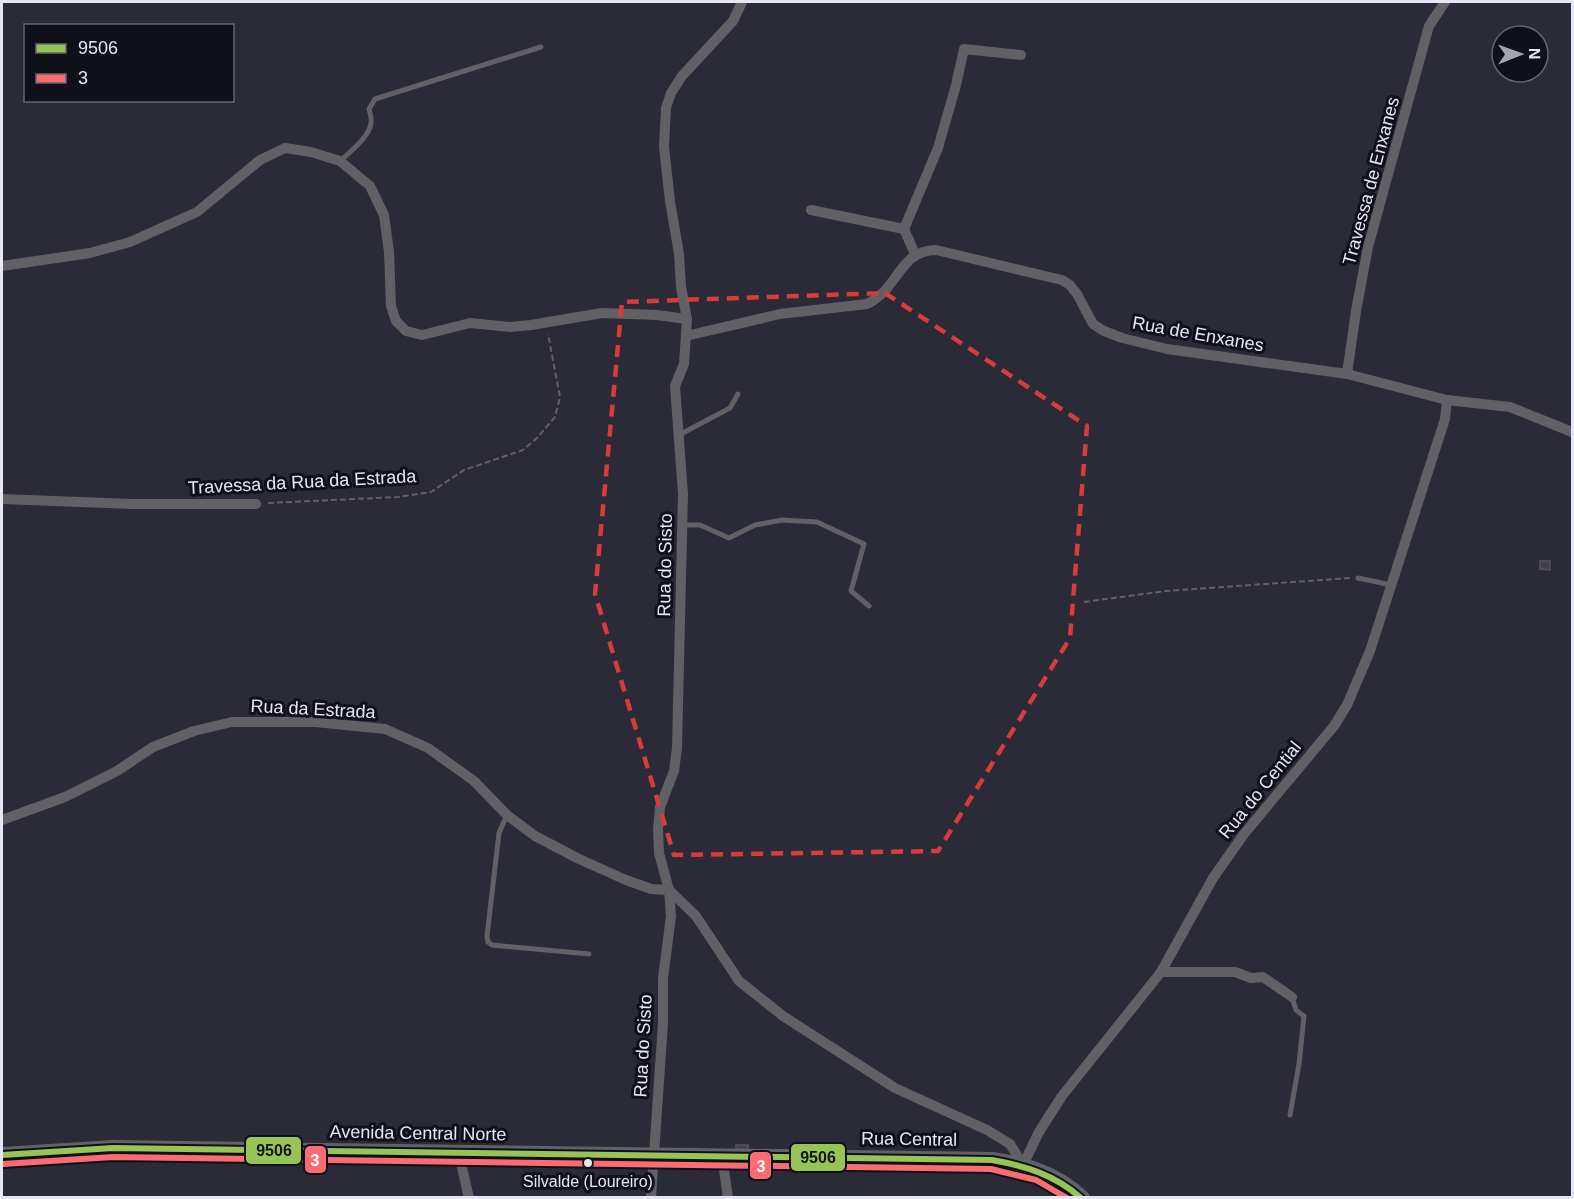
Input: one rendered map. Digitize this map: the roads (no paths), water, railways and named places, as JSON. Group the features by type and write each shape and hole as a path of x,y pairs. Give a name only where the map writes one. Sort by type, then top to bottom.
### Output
{"main road":[{"name":"Avenida Central Norte","path":"2,1155 113,1148 459,1154 654,1154"},
{"name":"Rua Central","path":"654,1154 992,1160 1023,1165 1051,1175 1082,1197"}],"street":[{"name":"Rua do Sisto","path":"651,1197 663,1023 663,978 671,916 669,890 659,853 658,829 660,807 674,771 677,748 683,494 675,386 684,364 687,319 665,158 666,108 671,93 682,76 733,21 742,2"},
{"name":"Travessa de Enxanes","path":"1347,374 1368,247 1430,26 1445,2"},
{"path":"686,336 780,314 867,304 877,299 888,289 915,254 904,229 938,148 964,49 1021,55"},
{"path":"2,266 90,253 130,242 197,212 260,160 285,148 311,152 340,161 370,186 384,215 389,252 391,306 396,321 406,331 422,335 470,323 512,327 602,313 657,315 687,319"},
{"path":"811,210 904,229"},
{"name":"Rua de Enxanes","path":"915,254 925,250 943,251 1062,280 1071,285 1093,324 1122,338 1167,349 1347,374 1447,400 1510,407 1572,432"},
{"name":"Rua do Cential","path":"1023,1165 1039,1132 1062,1096 1161,972 1213,878 1244,834 1334,726 1347,705 1370,651 1445,419 1447,400"},
{"name":"Travessa da Rua da Estrada","path":"2,499 132,504 256,504"},
{"name":"Rua da Estrada","path":"2,820 65,797 117,771 153,747 194,731 232,722 315,722 385,729 428,748 474,782 507,814 535,836 579,860 651,889 669,890"},
{"path":"669,890 696,916 739,981 783,1016 895,1088 987,1130 1010,1144 1023,1165"},
{"path":"1161,972 1235,972 1251,978 1263,977 1292,997"},
{"path":"459,1154 469,1197"},
{"path":"722,1156 728,1197"}],"lane":[{"path":"340,161 367,132 371,124 369,109 375,99 541,47"},
{"path":"679,435 730,408 738,394"},
{"path":"682,525 700,525 729,538 755,525 782,520 817,522 864,544 851,591 869,606"},
{"path":"1358,578 1391,585"},
{"path":"507,814 499,833 488,942 492,945 590,954"},
{"path":"1290,1114 1299,1064 1304,1016 1296,1010 1292,997"}],"place":[{"name":"Silvalde (Loureiro)","path":"588,1163"}]}
